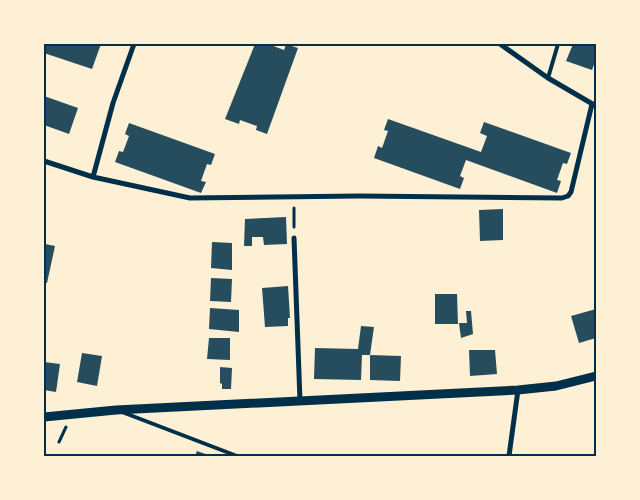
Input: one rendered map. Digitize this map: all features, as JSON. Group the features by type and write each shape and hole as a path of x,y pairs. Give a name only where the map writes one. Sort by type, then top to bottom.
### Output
{"street":[{"path":"93,177 113,103 134,44"},
{"path":"44,160 93,177 190,198 359,196 562,198 568,196 594,105 548,78 500,44"},
{"path":"294,238 300,401"},
{"path":"44,417 116,410 518,390 556,386 596,376"},
{"path":"509,456 518,390"}],"lane":[{"path":"548,78 558,44"},
{"path":"116,410 237,456"}],"path":[{"path":"293,198 294,238"}],"building":[{"path":"44,44 101,44 92,69 44,53"},
{"path":"255,44 268,44 284,50 286,44 298,48 267,134 256,130 257,126 240,120 239,124 225,119"},
{"path":"573,44 596,44 596,59 592,70 566,61"},
{"path":"44,96 78,108 69,134 44,125"},
{"path":"388,119 481,152 487,136 480,133 484,122 571,153 567,164 563,163 557,180 561,181 557,193 466,160 460,176 464,178 460,189 374,158 378,146 382,148 388,131 384,130"},
{"path":"129,123 215,154 211,165 207,164 201,181 206,182 201,193 115,162 119,151 123,152 129,136 125,134"},
{"path":"503,209 503,240 480,241 479,210"},
{"path":"286,217 287,244 264,245 263,237 252,237 252,246 244,246 245,219"},
{"path":"212,242 232,243 232,270 211,268"},
{"path":"45,244 55,246 47,283 44,283"},
{"path":"211,278 232,279 231,302 210,301"},
{"path":"288,286 290,318 288,318 288,326 265,327 262,288"},
{"path":"435,294 457,294 458,324 435,324"},
{"path":"210,308 239,310 239,332 209,329"},
{"path":"596,309 596,338 579,343 571,316"},
{"path":"466,311 471,311 473,334 461,338 459,323 467,323"},
{"path":"361,326 374,327 370,355 362,355 361,380 314,379 315,348 358,349"},
{"path":"209,338 230,338 230,360 207,359"},
{"path":"469,350 495,350 497,374 470,376"},
{"path":"82,353 102,356 97,386 77,382"},
{"path":"370,355 401,356 400,381 370,380"},
{"path":"44,362 60,364 56,392 44,390"},
{"path":"220,367 232,368 231,389 222,389"},
{"path":"197,451 211,456 195,456"}]}
